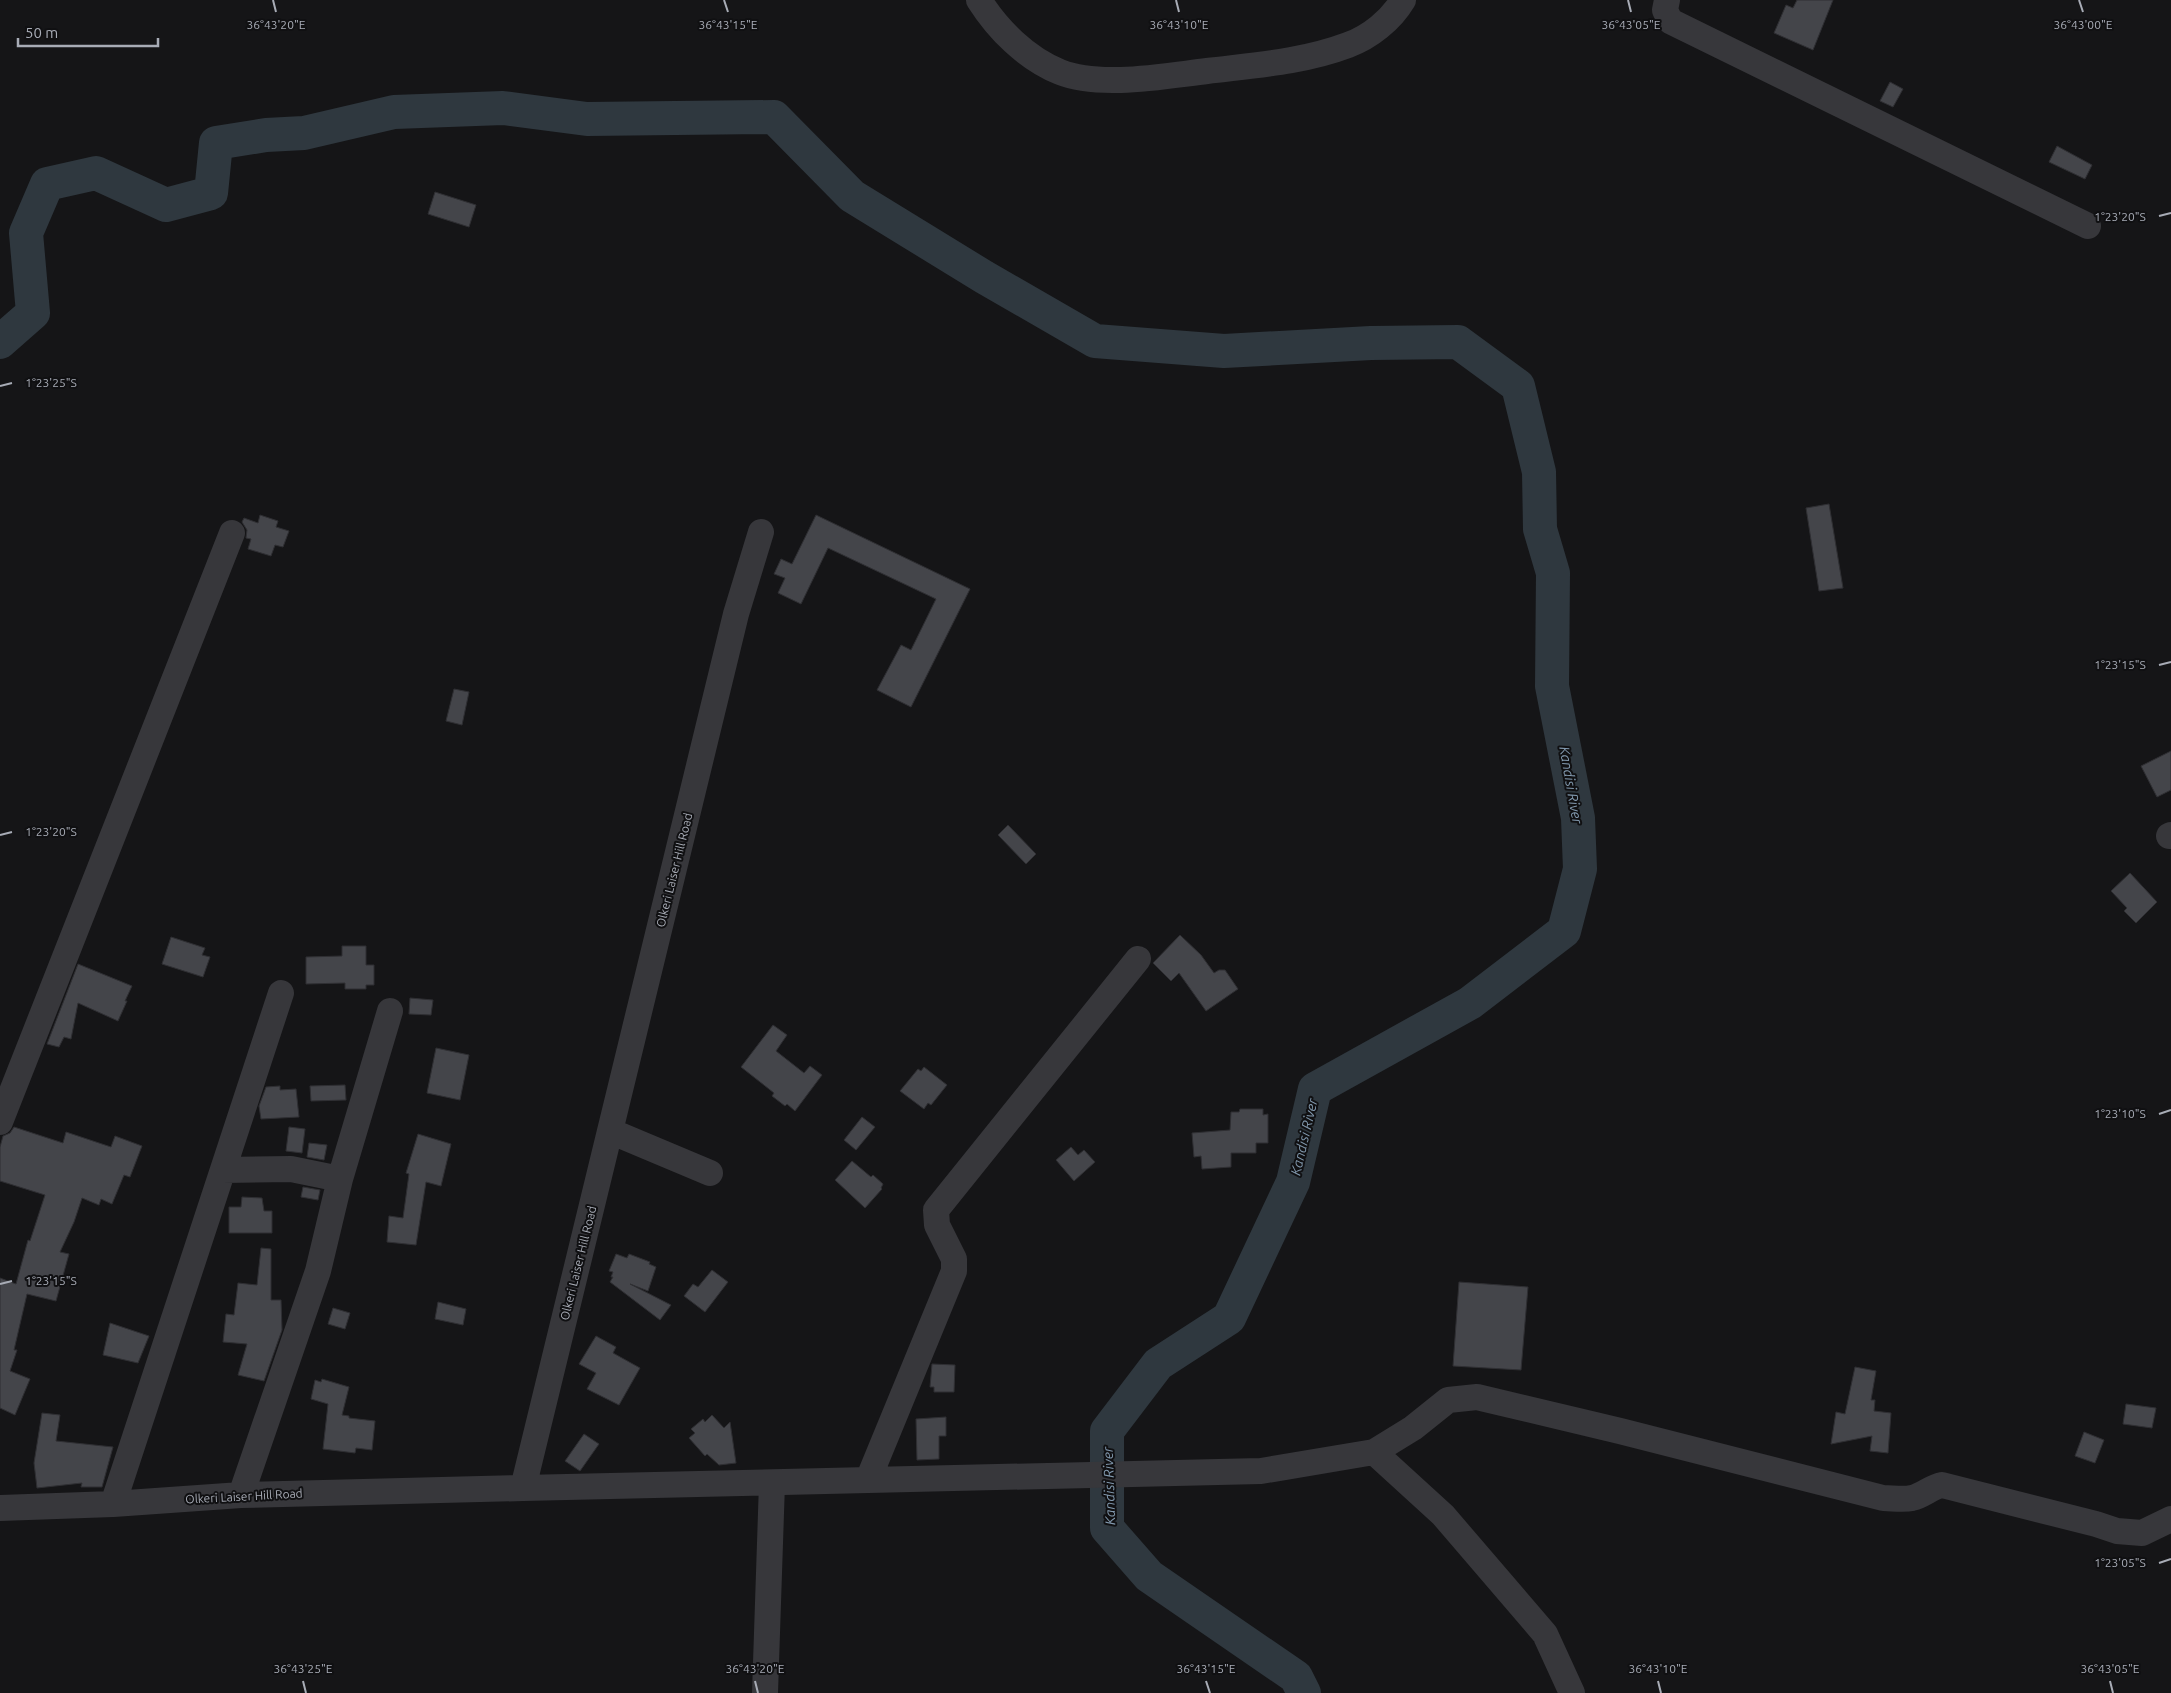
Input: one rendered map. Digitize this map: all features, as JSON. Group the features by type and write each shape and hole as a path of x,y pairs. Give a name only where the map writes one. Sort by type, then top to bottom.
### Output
{"street":[{"path":"979,0 992,20 1014,42 1038,61 1061,73 1096,79 1129,80 1301,59 1350,44 1376,30 1396,12 1403,0"},
{"path":"1667,0 1665,10 1670,21 2088,226"},
{"name":"Olkeri Laiser Hill Road","path":"0,1508 114,1504 241,1495 523,1488 736,614 761,532"},
{"path":"0,1122 232,533"},
{"path":"868,1480 954,1271 954,1259 937,1225 936,1210 1138,959"},
{"path":"114,1504 281,993"},
{"path":"241,1495 318,1271 340,1179 390,1011"},
{"path":"610,1131 710,1173"},
{"path":"223,1170 291,1169 340,1179"},
{"path":"523,1488 1261,1471 1374,1452 1413,1428 1448,1400 1477,1397 1620,1430 1883,1498 1911,1499 1931,1487 1942,1485 2096,1524 2117,1532 2142,1533 2171,1519"},
{"path":"1374,1452 1443,1515 1544,1634 1572,1693"},
{"path":"765,1693 772,1483"}],"building":[{"path":"1797,0 1833,0 1813,50 1774,33 1786,5 1793,8"},
{"path":"1890,82 1903,89 1893,107 1880,101"},
{"path":"2057,146 2092,165 2085,179 2049,162"},
{"path":"435,192 476,205 469,227 428,214"},
{"path":"1829,504 1843,588 1819,591 1806,508"},
{"path":"260,515 278,521 276,527 289,531 283,547 275,545 271,556 248,549 251,539 246,538 247,530 242,522 244,518 258,523"},
{"path":"816,515 970,589 911,707 877,690 901,645 911,650 936,599 828,548 801,604 778,593 785,578 774,574 781,559 792,564"},
{"path":"454,689 469,692 462,725 446,721"},
{"path":"2171,751 2171,790 2157,797 2141,766"},
{"path":"1008,825 1036,854 1026,864 998,835"},
{"path":"2130,873 2157,902 2136,923 2124,911 2127,908 2111,891"},
{"path":"1180,935 1201,955 1214,973 1219,970 1225,970 1238,989 1206,1011 1179,973 1171,981 1153,963"},
{"path":"171,937 205,948 202,955 210,957 203,977 162,964"},
{"path":"342,946 366,946 366,965 374,965 374,985 366,985 366,989 345,989 345,983 306,984 306,957 342,956"},
{"path":"78,964 132,986 125,1001 127,1001 118,1021 78,1003 71,1039 64,1037 59,1047 47,1044"},
{"path":"410,998 433,1000 431,1015 409,1014"},
{"path":"773,1025 787,1035 776,1051 804,1073 810,1066 822,1075 795,1111 772,1096 774,1093 741,1067"},
{"path":"436,1048 469,1055 460,1100 427,1093"},
{"path":"924,1067 947,1085 931,1105 928,1103 924,1109 900,1091 918,1069 921,1071"},
{"path":"345,1085 346,1100 311,1101 310,1086"},
{"path":"280,1086 280,1090 296,1089 299,1117 261,1119 259,1106 266,1087"},
{"path":"1240,1109 1263,1109 1263,1115 1268,1114 1268,1143 1256,1143 1256,1153 1231,1153 1231,1167 1202,1169 1201,1156 1194,1157 1192,1133 1230,1130 1231,1112 1239,1112"},
{"path":"862,1117 875,1127 856,1150 844,1140"},
{"path":"14,1127 63,1143 66,1132 111,1147 115,1136 142,1146 130,1177 124,1175 112,1204 101,1199 99,1205 82,1198 74,1222 60,1252 69,1254 56,1301 27,1294 14,1350 17,1350 10,1371 30,1379 15,1415 0,1408 0,1278 16,1284 28,1240 30,1241 45,1195 0,1181 0,1147 3,1136 10,1133"},
{"path":"289,1127 305,1129 302,1153 286,1151"},
{"path":"418,1134 451,1144 441,1186 426,1182 416,1245 387,1242 389,1216 403,1218 409,1174 406,1173"},
{"path":"309,1143 327,1145 324,1160 307,1157"},
{"path":"1071,1147 1078,1155 1084,1150 1095,1162 1074,1181 1056,1160"},
{"path":"852,1161 871,1177 873,1175 883,1184 882,1189 865,1208 835,1180"},
{"path":"303,1187 320,1190 318,1200 301,1197"},
{"path":"242,1197 262,1198 264,1211 272,1211 272,1233 229,1233 229,1207 241,1207"},
{"path":"261,1248 271,1249 271,1300 281,1300 282,1330 264,1381 238,1375 247,1344 223,1342 226,1314 234,1315 238,1283 257,1285"},
{"path":"616,1254 627,1258 629,1254 650,1262 649,1264 656,1267 648,1291 630,1284 671,1305 660,1320 610,1282 613,1272 609,1271"},
{"path":"712,1270 728,1282 705,1312 684,1296 693,1284 698,1287"},
{"path":"1459,1282 1528,1287 1521,1370 1453,1366"},
{"path":"438,1302 466,1309 463,1325 435,1319"},
{"path":"333,1308 350,1313 345,1329 328,1324"},
{"path":"110,1323 149,1336 138,1363 103,1355"},
{"path":"596,1336 616,1347 613,1353 640,1368 619,1405 587,1389 596,1373 579,1364"},
{"path":"932,1364 955,1365 954,1392 934,1392 934,1387 930,1387"},
{"path":"1855,1367 1876,1371 1871,1400 1875,1400 1874,1411 1891,1413 1888,1453 1870,1451 1872,1436 1831,1444 1836,1412 1845,1414"},
{"path":"322,1379 349,1387 342,1415 349,1416 349,1418 375,1421 372,1450 356,1448 355,1453 323,1449 328,1404 311,1399 315,1380 321,1382"},
{"path":"2126,1404 2156,1408 2152,1428 2123,1424"},
{"path":"42,1413 60,1415 56,1441 113,1447 102,1487 81,1487 82,1483 37,1488 34,1463"},
{"path":"712,1415 724,1428 730,1422 736,1463 719,1465 707,1454 705,1456 689,1438 695,1433 691,1429 703,1419 705,1422"},
{"path":"946,1417 946,1436 939,1436 939,1459 917,1460 916,1419"},
{"path":"2084,1432 2104,1440 2095,1463 2075,1456"},
{"path":"584,1434 599,1444 580,1471 565,1461"}],"waterway":[{"name":"Kandisi River","path":"0,342 33,313 26,233 47,184 96,173 166,205 211,193 216,143 266,135 304,133 394,112 503,108 587,119 774,117 852,196 984,277 1095,341 1224,351 1371,343 1458,342 1518,386 1539,472 1540,529 1553,573 1552,686 1578,818 1580,869 1564,931 1470,1003 1315,1089 1293,1182 1229,1318 1158,1364 1107,1431 1107,1528 1149,1576 1296,1677 1304,1693"}]}
